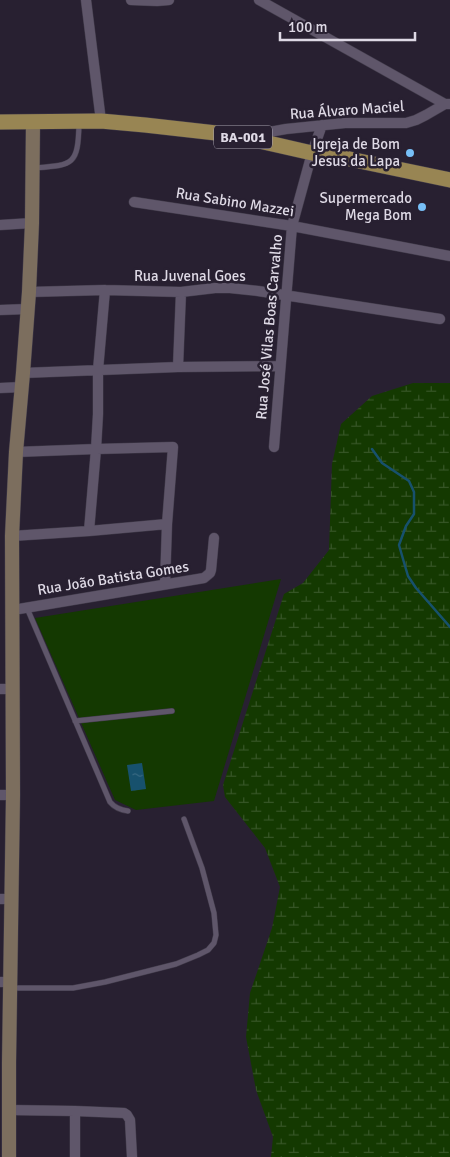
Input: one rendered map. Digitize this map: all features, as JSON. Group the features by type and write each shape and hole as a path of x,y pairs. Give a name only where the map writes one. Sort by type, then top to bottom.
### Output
{"main road":[{"name":"BA-001","path":"0,122 101,121 145,124 242,137 450,180"}],"street":[{"path":"86,0 101,121"},
{"path":"131,0 168,0"},
{"path":"259,0 447,104"},
{"name":"Rua Álvaro Maciel","path":"242,137 286,129 345,123 406,123 447,104"},
{"path":"9,1157 5,1132 9,1110 4,1063 7,984 6,689 20,609 12,536 16,452 29,292 33,122"},
{"name":"Rua José Vilas Boas Carvalho","path":"274,447 292,226 312,153 322,125"},
{"name":"Rua Sabino Mazzei","path":"134,202 292,226 450,256"},
{"path":"0,225 32,223"},
{"name":"Rua Juvenal Goes","path":"29,292 104,290 181,292 230,288 440,319"},
{"path":"89,531 96,449 98,370 104,290"},
{"path":"178,367 181,292"},
{"path":"0,310 27,309"},
{"path":"0,388 23,380 98,370 280,366"},
{"path":"16,452 174,448 167,524 165,584"},
{"path":"12,536 167,524"},
{"name":"Rua João Batista Gomes","path":"20,609 207,576 211,570 214,538"},
{"path":"9,1110 122,1112 130,1120 132,1157"},
{"path":"75,1157 76,1111"}],"lane":[{"path":"32,168 64,165 72,160 79,144 79,122"},
{"path":"20,609 75,721 110,802 114,807 128,811"},
{"path":"75,721 172,711"},
{"path":"7,984 73,988 176,964 208,950 214,943 216,935 214,913 202,868 184,819"}],"green space":[{"path":"413,383 450,383 450,1157 271,1157 273,1137 256,1090 246,1037 250,993 272,928 280,887 265,848 225,797 223,785 284,594 303,583 329,550 332,464 341,424 372,396"},
{"path":"281,579 214,801 136,810 115,800 35,618"}],"water":[{"path":"142,763 146,789 131,791 127,765"}],"waterway":[{"path":"372,449 382,463 409,481 414,492 414,514 406,526 399,545 408,576 450,627"}],"place":[{"name":"Igreja de Bom Jesus da Lapa","path":"410,153"},
{"name":"Supermercado Mega Bom","path":"422,207"}]}
